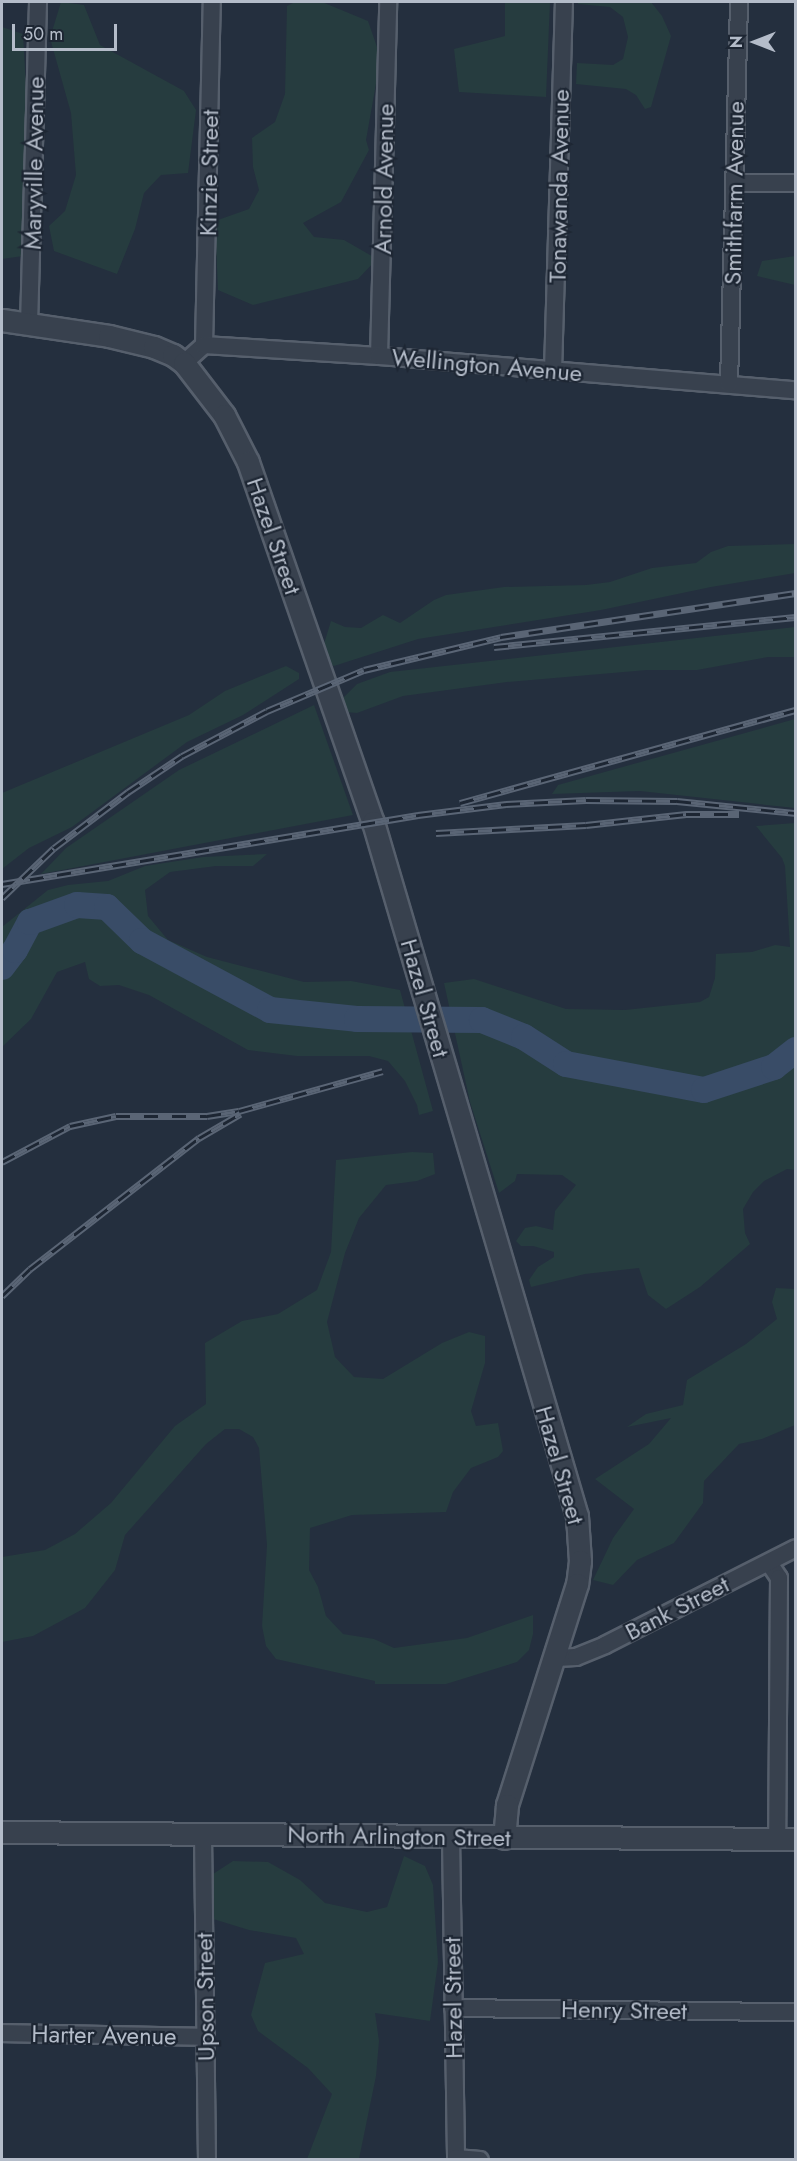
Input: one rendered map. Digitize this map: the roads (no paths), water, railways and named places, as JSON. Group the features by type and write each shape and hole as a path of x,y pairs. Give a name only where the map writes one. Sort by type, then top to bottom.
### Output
{"street":[{"name":"Maryville Avenue","path":"29,325 38,2"},
{"name":"Kinzie Street","path":"204,345 212,2"},
{"name":"Arnold Avenue","path":"379,356 388,2"},
{"name":"Tonawanda Avenue","path":"554,371 564,2"},
{"name":"Smithfarm Avenue","path":"729,384 739,2"},
{"path":"735,183 795,183"},
{"name":"Hazel Street","path":"2,320 109,336 143,344 173,355 184,363 224,415 248,462 373,822 577,1512 580,1561 577,1584 507,1805 504,1838"},
{"name":"Wellington Avenue","path":"204,345 379,356 795,390"},
{"path":"184,363 204,345"},
{"name":"Bank Street","path":"555,1658 576,1657 605,1645 703,1593 770,1563 795,1548"},
{"path":"770,1563 778,1578 786,1839"},
{"name":"North Arlington Street","path":"2,1832 786,1839"},
{"name":"Upson Street","path":"203,1834 207,2160"},
{"name":"Hazel Street","path":"451,1837 456,2159"},
{"name":"Henry Street","path":"453,2008 795,2012"},
{"name":"Harter Avenue","path":"2,2033 206,2037"},
{"path":"456,2159 480,2160"}],"waterway":[{"path":"2,967 15,950 30,922 77,905 107,907 142,941 270,1010 357,1019 482,1020 524,1037 566,1064 704,1090 774,1067 796,1050"}],"railway":[{"path":"2,898 54,848 128,792 182,756 267,711 364,670 501,637 796,593"},
{"path":"494,647 796,617"},
{"path":"460,803 796,710"},
{"path":"2,884 418,815 506,804 586,800 677,801 796,813"},
{"path":"436,833 586,825 686,814 739,814"},
{"path":"2,1162 70,1126 116,1116 207,1116 239,1111 383,1071"},
{"path":"2,1296 30,1269 199,1138 240,1114"}]}
